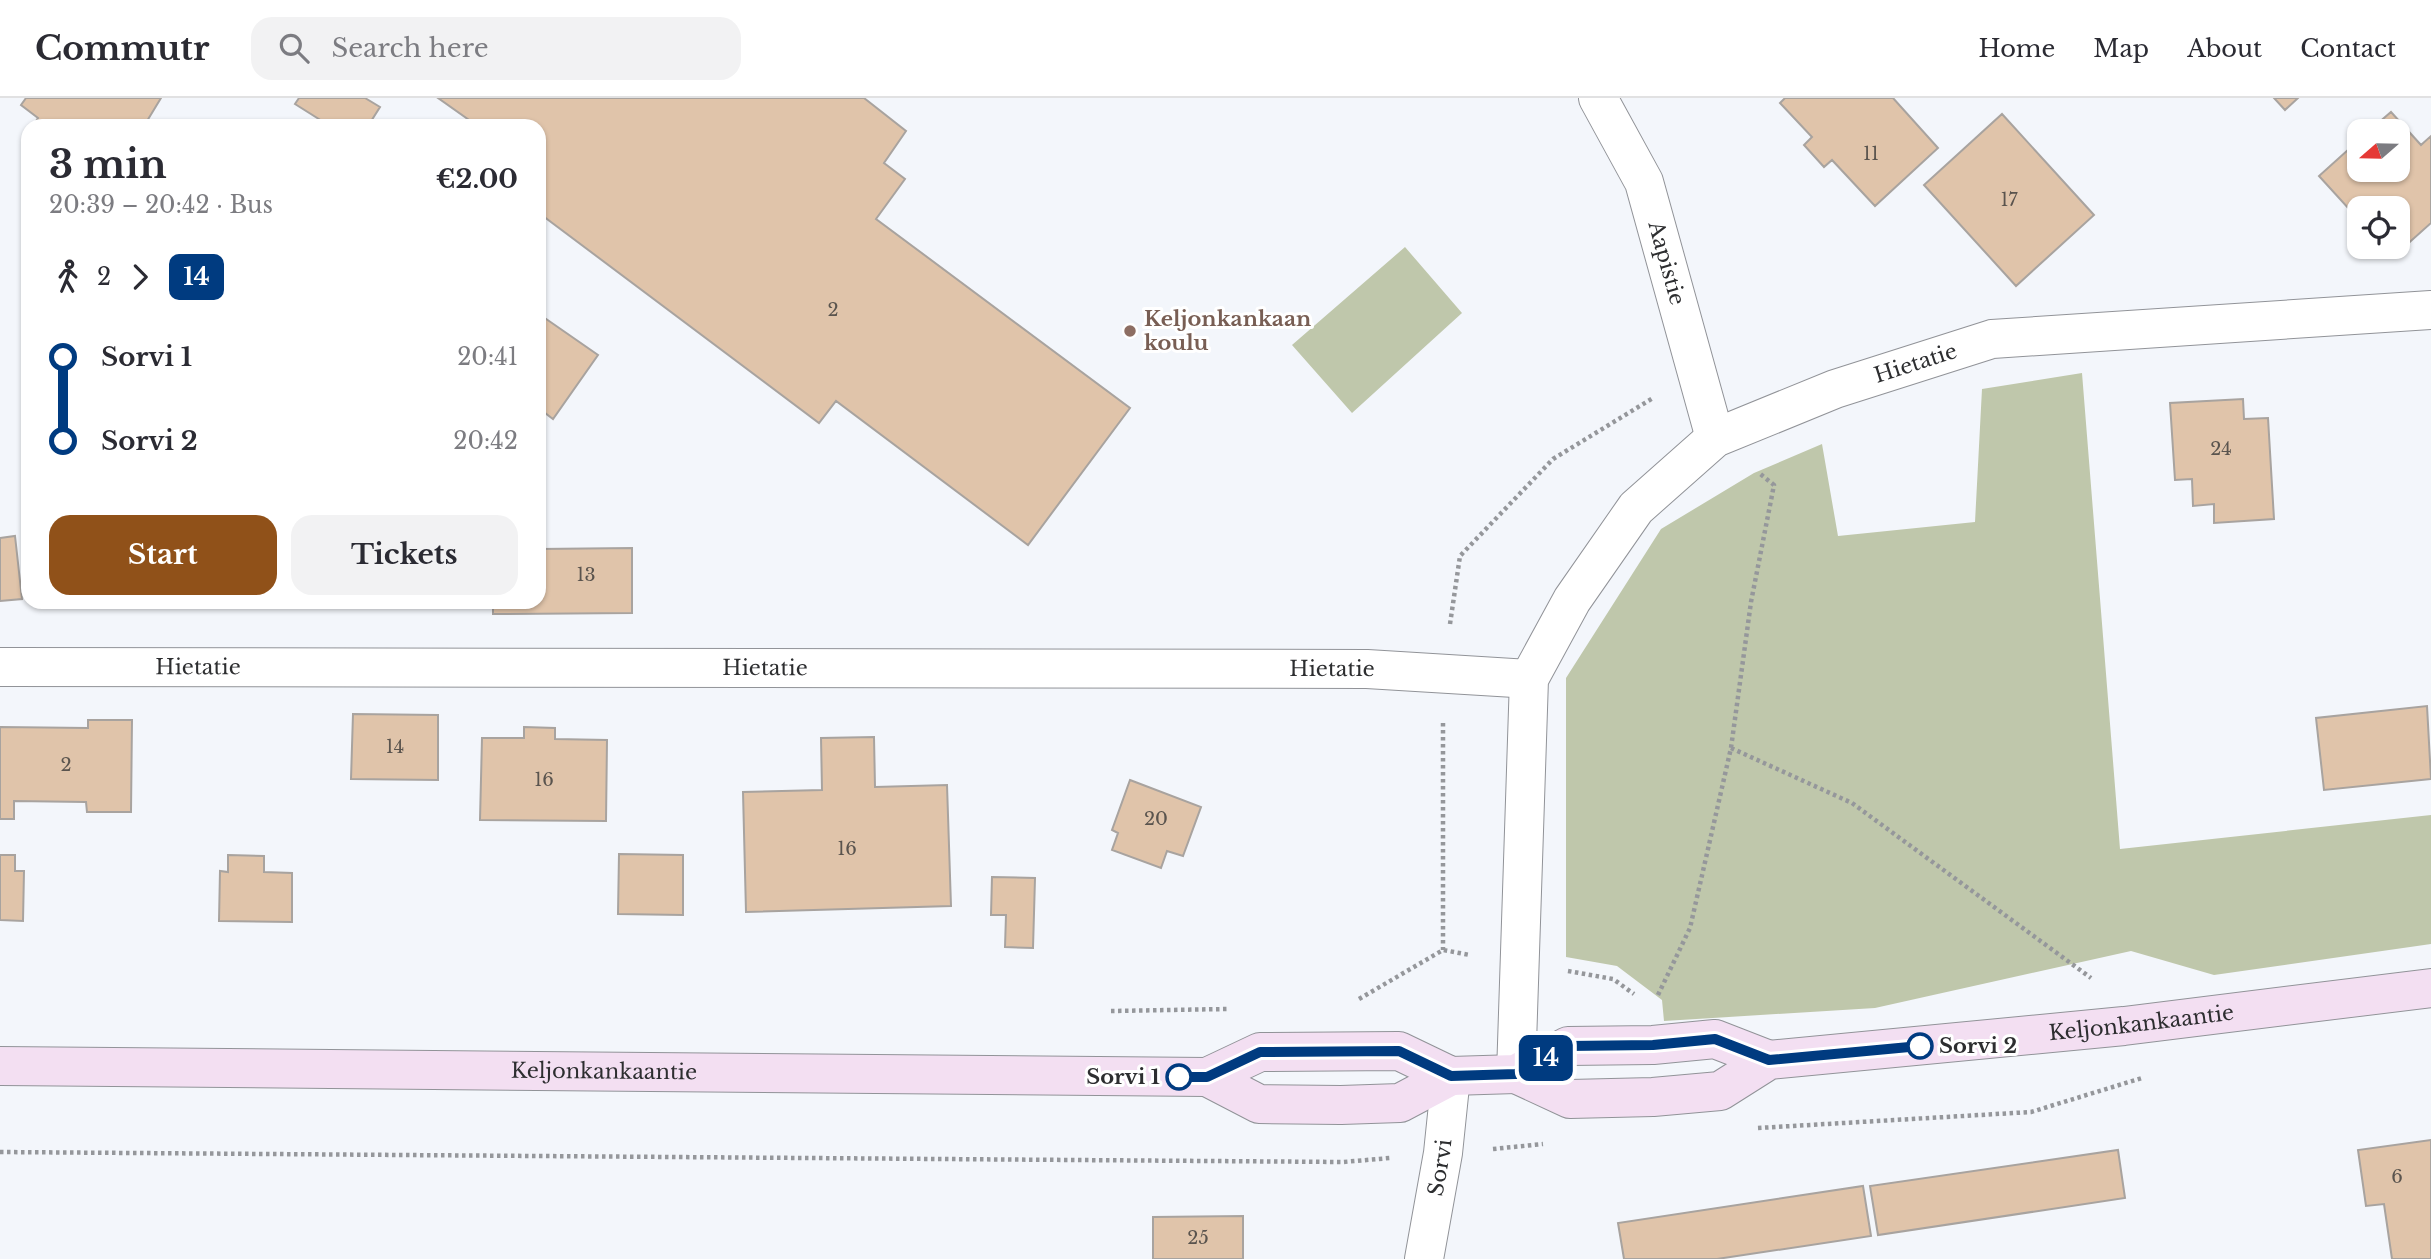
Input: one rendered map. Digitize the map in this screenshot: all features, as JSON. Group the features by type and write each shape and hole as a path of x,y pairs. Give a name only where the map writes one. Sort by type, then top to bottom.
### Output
{"main road":[{"name":"Keljonkankaantie","path":"1207,1077 1259,1104 1400,1104 1451,1076 1516,1074 1568,1046 1653,1045 1715,1039 1769,1060 2124,1026 2431,988"},
{"name":"Keljonkankaantie","path":"0,1066 1207,1077 1260,1052 1399,1051 1451,1076"},
{"name":"Keljonkankaantie","path":"1516,1074 1570,1099 1653,1097 1720,1091 1769,1060"}],"street":[{"name":"Aapistie","path":"1598,98 1644,182 1715,438"},
{"name":"Hietatie","path":"1516,1074 1529,678 1572,600 1636,508 1715,438 1835,389 1992,339 2431,310"},
{"name":"Hietatie","path":"0,667 1367,669 1529,678"},
{"name":"Sorvi","path":"1424,1259 1443,1153 1451,1076"}],"path":[{"path":"1657,997 1690,928 1731,748 1751,602 1774,485 1715,438"},
{"path":"1731,748 1852,803 2097,983 2124,1026 2139,1078"}],"green space":[{"path":"1405,247 1462,313 1352,413 1292,345"},
{"path":"2082,373 2120,849 2431,815 2431,944 2214,975 2131,951 1875,1008 1664,1021 1662,1000 1617,966 1566,957 1566,678 1661,529 1754,473 1822,444 1838,536 1975,522 1982,389"}],"building":[{"path":"26,98 161,98 148,119 37,119 21,105"},
{"path":"299,98 365,98 380,107 372,119 319,119 295,104"},
{"path":"438,98 864,98 906,131 884,163 905,179 876,219 1130,408 1028,545 836,401 819,423 546,218 546,119 468,119"},
{"path":"1785,98 1893,98 1938,148 1875,206 1832,160 1824,167 1804,145 1812,137 1780,103"},
{"path":"2274,98 2298,98 2285,110"},
{"path":"2391,112 2397,119 2383,119"},
{"path":"2002,114 2094,215 2016,286 1924,185"},
{"path":"2410,133 2421,145 2431,136 2431,223 2410,242 2410,196 2347,196 2347,207 2319,176 2347,151 2347,182 2410,182"},
{"path":"546,319 598,355 553,419 546,414"},
{"path":"2243,399 2244,419 2268,418 2274,519 2214,523 2214,504 2193,506 2192,479 2175,480 2170,403"},
{"path":"15,536 21,599 0,601 0,538"},
{"path":"632,548 632,613 493,614 493,609 546,609 546,549"},
{"path":"2427,706 2431,779 2324,790 2316,718"},
{"path":"353,714 438,715 438,780 351,779"},
{"path":"88,720 132,720 131,812 87,812 86,802 14,801 14,819 0,819 0,727 88,728"},
{"path":"524,727 555,728 555,739 607,740 606,821 480,820 482,738 524,738"},
{"path":"874,737 875,787 947,785 951,906 746,912 743,792 822,790 821,738"},
{"path":"1130,780 1201,807 1183,856 1167,851 1161,868 1112,850 1118,833 1112,830"},
{"path":"619,854 683,855 683,915 618,914"},
{"path":"0,855 15,855 15,871 24,871 23,921 0,920"},
{"path":"228,855 264,856 264,872 292,873 292,922 219,921 220,871 228,872"},
{"path":"992,877 1035,878 1033,948 1005,947 1006,915 991,915"},
{"path":"2431,1140 2431,1259 2392,1259 2384,1204 2366,1206 2358,1150"},
{"path":"2118,1150 2125,1198 1878,1235 1870,1186"},
{"path":"1863,1186 1871,1236 1717,1259 1624,1259 1618,1223"},
{"path":"1243,1216 1243,1259 1153,1259 1153,1217"}],"bus line":[{"name":"14","path":"1179,1077 1207,1077 1260,1052 1399,1051 1451,1076 1516,1074 1568,1046 1653,1045 1715,1039 1769,1060 1920,1046"}],"place":[{"name":"Keljonkankaan koulu","path":"1130,331"},
{"name":"Sorvi 2","path":"1920,1046"},
{"name":"Sorvi 1","path":"1179,1077"}]}
